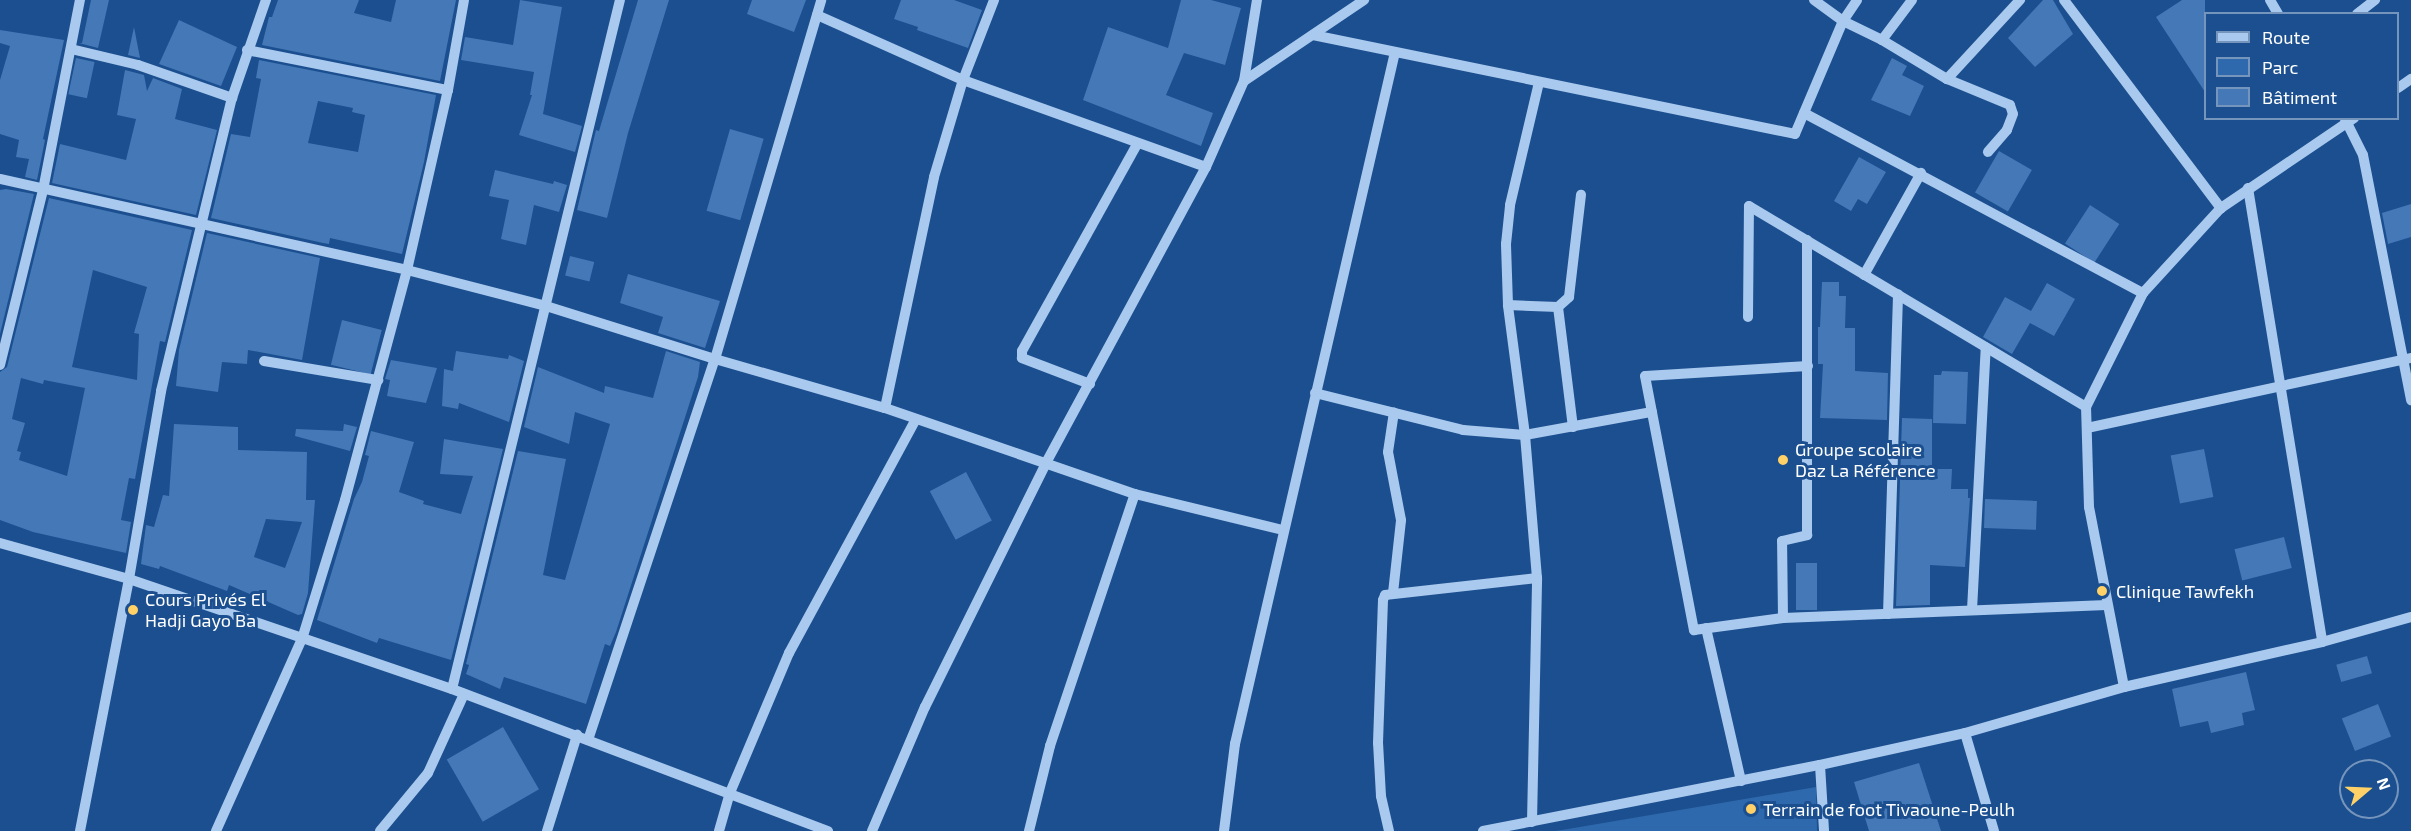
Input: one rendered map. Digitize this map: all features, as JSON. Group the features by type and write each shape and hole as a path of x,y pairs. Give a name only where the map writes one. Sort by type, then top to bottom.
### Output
{"street":[{"path":"0,365 43,190 80,0"},
{"path":"80,831 129,579 161,391 232,98 266,0"},
{"path":"216,831 302,639 345,500 407,270 448,90 464,0"},
{"path":"452,689 620,0"},
{"path":"588,740 715,359 821,0"},
{"path":"885,408 934,177 963,80 994,0"},
{"path":"872,831 925,707 1047,462 1206,167 1244,81 1257,0"},
{"path":"1244,81 1364,0"},
{"path":"1814,0 1843,21 1882,40 1947,79 2010,105 2013,114 2007,130 1988,153"},
{"path":"1313,35 1795,134 1843,21 1857,0"},
{"path":"1882,40 1912,0"},
{"path":"1947,79 2020,0"},
{"path":"2064,0 2221,208"},
{"path":"2359,12 2374,0"},
{"path":"817,15 963,80 1206,167"},
{"path":"71,48 138,65 232,98"},
{"path":"247,50 448,90"},
{"path":"1224,831 1231,763 1395,52"},
{"path":"1532,822 1537,578 1525,435 1508,305 1506,244 1510,205 1539,82"},
{"path":"1804,113 1921,173 2143,293"},
{"path":"2124,687 2089,507 2086,407 2143,293 2221,208 2349,120 2362,155 2408,358 2411,400"},
{"path":"1090,384 1022,358 1022,351 1137,144"},
{"path":"1864,274 1921,173"},
{"path":"0,179 407,270 546,306 715,359 885,408 1135,494 1283,530"},
{"path":"2248,188 2322,642"},
{"path":"1508,305 1558,307 1569,297 1581,195"},
{"path":"1748,317 1749,206 2086,407"},
{"path":"1783,618 1782,541 1807,535 1807,240"},
{"path":"1888,614 1898,294"},
{"path":"1558,307 1573,427"},
{"path":"1972,610 1986,347"},
{"path":"2087,428 2408,358"},
{"path":"264,361 378,380"},
{"path":"1808,366 1645,376 1694,630 1783,618 2107,605"},
{"path":"1315,393 1463,430 1525,435 1652,412"},
{"path":"1393,593 1401,520 1388,452 1394,412"},
{"path":"719,831 729,795 789,653 916,419"},
{"path":"1029,831 1050,746 1135,494"},
{"path":"0,543 129,579 452,689 828,831"},
{"path":"1389,831 1381,796 1378,743 1385,595 1537,578"},
{"path":"1483,831 1513,828 1532,822 1820,765 1965,733 2124,687 2322,642 2411,617"},
{"path":"1706,628 1741,781"},
{"path":"380,831 428,773 464,694"},
{"path":"1965,733 1994,831"},
{"path":"547,831 578,735"},
{"path":"1820,765 1824,831"}],"green space":[{"name":"Terrain de foot Tivaoune-Peulh","path":"1816,787 1817,831 1556,831"}],"building":[{"path":"91,0 109,0 98,48 79,43 82,43"},
{"path":"278,0 359,0 354,13 391,22 396,0 456,0 440,81 262,45 269,17 272,17"},
{"path":"520,0 562,7 543,114 582,126 575,152 519,135 532,95 530,95 534,72 461,60 465,37 513,45"},
{"path":"638,0 669,0 628,133 607,218 577,210 596,130 599,131"},
{"path":"752,0 806,0 794,32 747,14"},
{"path":"901,0 954,0 982,10 968,48 917,30 918,27 894,19"},
{"path":"1181,0 1211,0 1241,8 1225,65 1184,53 1166,95 1213,113 1201,146 1083,100 1108,27 1168,48"},
{"path":"2043,0 2053,0 2073,34 2035,67 2008,38"},
{"path":"2182,0 2205,0 2204,90 2156,17"},
{"path":"179,20 237,47 221,86 159,64"},
{"path":"134,27 140,58 128,55"},
{"path":"0,30 64,40 43,139 45,140 37,180 25,177 29,159 16,157 19,140 0,134 0,80 10,46 0,43"},
{"path":"76,58 95,62 87,98 68,94"},
{"path":"1892,58 1907,66 1902,75 1924,86 1910,116 1871,100"},
{"path":"259,60 436,95 424,162 402,254 330,238 329,244 323,243 211,218 231,134 250,137 261,79 256,78","holes":["318,101 353,108 352,112 365,115 358,152 308,143"]},
{"path":"125,70 144,75 147,91 153,78 182,89 175,119 217,130 196,215 52,183 60,144 126,160 136,119 117,115"},
{"path":"730,129 764,139 740,220 707,211"},
{"path":"1999,151 2032,170 2008,212 1975,193"},
{"path":"1859,157 1886,172 1867,204 1858,199 1851,211 1834,201"},
{"path":"495,170 553,184 554,181 567,185 559,212 534,205 526,245 501,239 509,200 489,196"},
{"path":"0,190 34,194 0,334"},
{"path":"49,198 192,230 165,342 160,341 135,479 129,478 121,520 131,522 126,553 33,532 0,520 0,372 7,367","holes":["93,270 147,287 134,333 139,334 137,380 72,367","21,378 43,384 44,380 85,388 67,476 19,460 21,452 17,451 25,423 12,419"]},
{"path":"2411,204 2411,237 2388,244 2382,213"},
{"path":"2090,205 2119,224 2094,263 2065,244"},
{"path":"207,233 320,258 302,360 248,350 247,364 222,362 218,392 176,386 179,350"},
{"path":"570,256 594,262 589,281 565,275"},
{"path":"628,274 720,301 705,348 658,333 663,317 620,303"},
{"path":"1822,282 1839,282 1839,296 1846,296 1845,328 1855,328 1855,371 1888,373 1887,420 1820,418 1823,364 1818,364 1818,327 1820,327"},
{"path":"2047,283 2075,299 2054,336 2030,323 2012,354 1983,337 2005,297 2031,311"},
{"path":"342,320 382,330 371,375 331,365"},
{"path":"456,351 508,359 509,355 524,361 509,422 459,403 458,409 442,406 444,369 453,371"},
{"path":"666,351 700,362 698,377 616,632 610,646 605,644 586,704 504,677 500,689 466,674 469,665 466,664 518,451 566,459 543,575 565,580 610,424 575,412 569,444 524,427 538,367 604,393 605,386 653,398"},
{"path":"391,360 437,368 426,403 387,396 390,380 385,379"},
{"path":"1942,371 1968,372 1966,424 1933,423 1934,375 1941,375"},
{"path":"1902,418 1932,419 1932,469 1952,469 1951,489 1968,489 1968,498 1970,498 1965,567 1930,565 1930,605 1896,606"},
{"path":"174,424 238,427 238,450 307,452 306,500 315,500 308,593 302,614 298,615 229,585 227,591 160,566 159,569 141,564 146,525 154,527 163,495 169,496","holes":["266,519 302,522 285,568 254,557"]},
{"path":"344,424 357,427 350,451 295,436 296,429 343,431"},
{"path":"371,431 414,442 399,492 424,501 423,504 461,514 473,476 440,474 444,439 503,449 451,660 379,638 377,643 317,620 354,499 362,482 369,456 365,455"},
{"path":"2204,449 2213,497 2180,504 2171,455"},
{"path":"966,472 992,521 956,540 930,491"},
{"path":"1985,499 2037,501 2036,530 1984,528"},
{"path":"2284,537 2292,568 2242,580 2235,549"},
{"path":"1796,563 1817,563 1817,610 1796,610"},
{"path":"2367,656 2372,673 2341,682 2336,665"},
{"path":"2246,672 2255,710 2242,713 2244,725 2211,733 2208,721 2180,727 2172,689"},
{"path":"2378,704 2391,736 2355,751 2342,719"},
{"path":"503,727 539,789 483,822 447,760"},
{"path":"1919,763 1941,831 1869,831 1854,782"}],"place":[{"name":"Groupe scolaire Daz La Référence","path":"1783,460"},
{"name":"Clinique Tawfekh","path":"2102,591"},
{"name":"Cours Privés El Hadji Gayo Ba","path":"133,610"},
{"name":"Terrain de foot Tivaoune-Peulh","path":"1751,809"}]}
